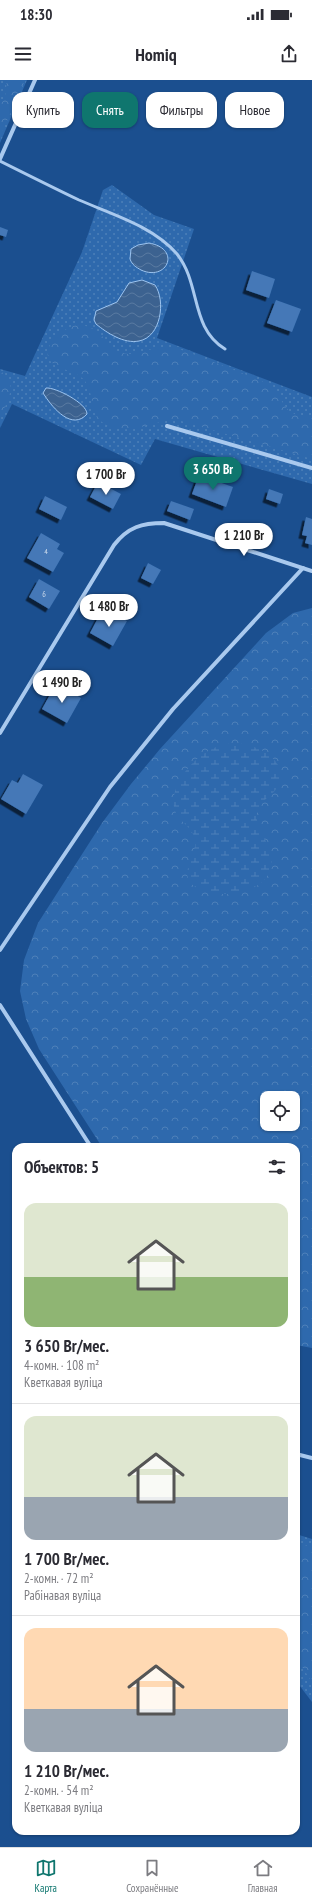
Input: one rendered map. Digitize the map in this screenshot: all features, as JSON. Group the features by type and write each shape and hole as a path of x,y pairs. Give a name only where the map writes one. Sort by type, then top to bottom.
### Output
{"street":[{"path":"0,160 35,80"},
{"path":"167,426 312,468"},
{"path":"0,733 114,545 122,534 134,527 148,523 164,523 312,570"},
{"path":"0,950 110,786 173,709 303,568"},
{"path":"0,1005 88,1143"},
{"path":"300,1455 312,1458"}],"lane":[{"path":"0,160 59,190 133,223 164,242 177,254 185,268 192,284 204,328 213,341 224,349"}],"green space":[{"path":"0,80 27,80 22,92 12,92 12,115 0,143"},
{"path":"7,80 25,80 20,92 12,92 12,110 0,137 0,106 5,97"},
{"path":"112,185 154,215 194,229 157,338 312,397 312,484 155,439 141,465 12,404 0,428 0,369 25,376 82,252 103,190"},
{"path":"76,325 86,326 93,329 99,333 116,351 134,354 161,347 177,349 270,385 290,411 302,416 312,417 312,459 178,420 170,420 129,429 120,429 104,423 95,413 85,381 80,376 53,364 49,359 48,353 52,341 64,330"},
{"path":"0,371 6,376 11,386 8,399 0,418"},
{"path":"312,608 312,1348 300,1346 300,1143 99,1143 39,1049 26,1019 20,991 24,960 38,923 102,823 131,784 160,749 266,633 293,613"},
{"path":"235,743 252,746 261,750 275,761 279,768 280,776 278,786 260,805 257,814 259,828 270,851 272,862 270,871 265,879 258,885 240,892 220,894 196,888 189,880 187,875 188,868 194,851 195,839 191,830 175,812 174,798 179,781 197,759 215,748"},
{"path":"300,1535 312,1539 312,1702 300,1686"},
{"path":"300,1544 312,1547 312,1682 300,1664"}],"water":[{"path":"149,243 159,246 165,251 168,257 164,268 158,272 150,273 141,270 133,264 130,259 131,249 138,245"},
{"path":"142,280 155,285 160,300 161,309 159,318 157,326 152,333 146,338 133,342 110,334 96,324 94,320 96,311 117,302 129,283"},
{"path":"46,388 56,390 70,396 82,405 87,414 81,419 75,420 63,416 48,401 43,393"}],"building":[{"path":"0,227 8,230 6,237 0,235"},
{"path":"252,271 275,279 269,298 246,290"},
{"path":"276,300 301,309 292,332 267,323"},
{"path":"199,475 233,487 226,507 192,494"},
{"path":"98,482 121,494 113,509 90,497"},
{"path":"269,489 283,494 280,504 266,499"},
{"path":"45,496 67,507 61,520 39,509"},
{"path":"171,501 194,509 190,520 167,511"},
{"path":"306,517 312,519 312,545 305,543 307,536 302,535"},
{"path":"41,533 60,544 57,549 64,553 53,572 27,558"},
{"path":"148,563 161,570 153,584 141,578"},
{"path":"39,579 60,591 49,609 29,597"},
{"path":"108,611 127,621 113,646 90,633 100,614 105,617"},
{"path":"62,687 81,698 67,723 42,709 53,689 58,693"},
{"path":"23,774 43,785 26,814 1,799 12,780 18,783"}]}
